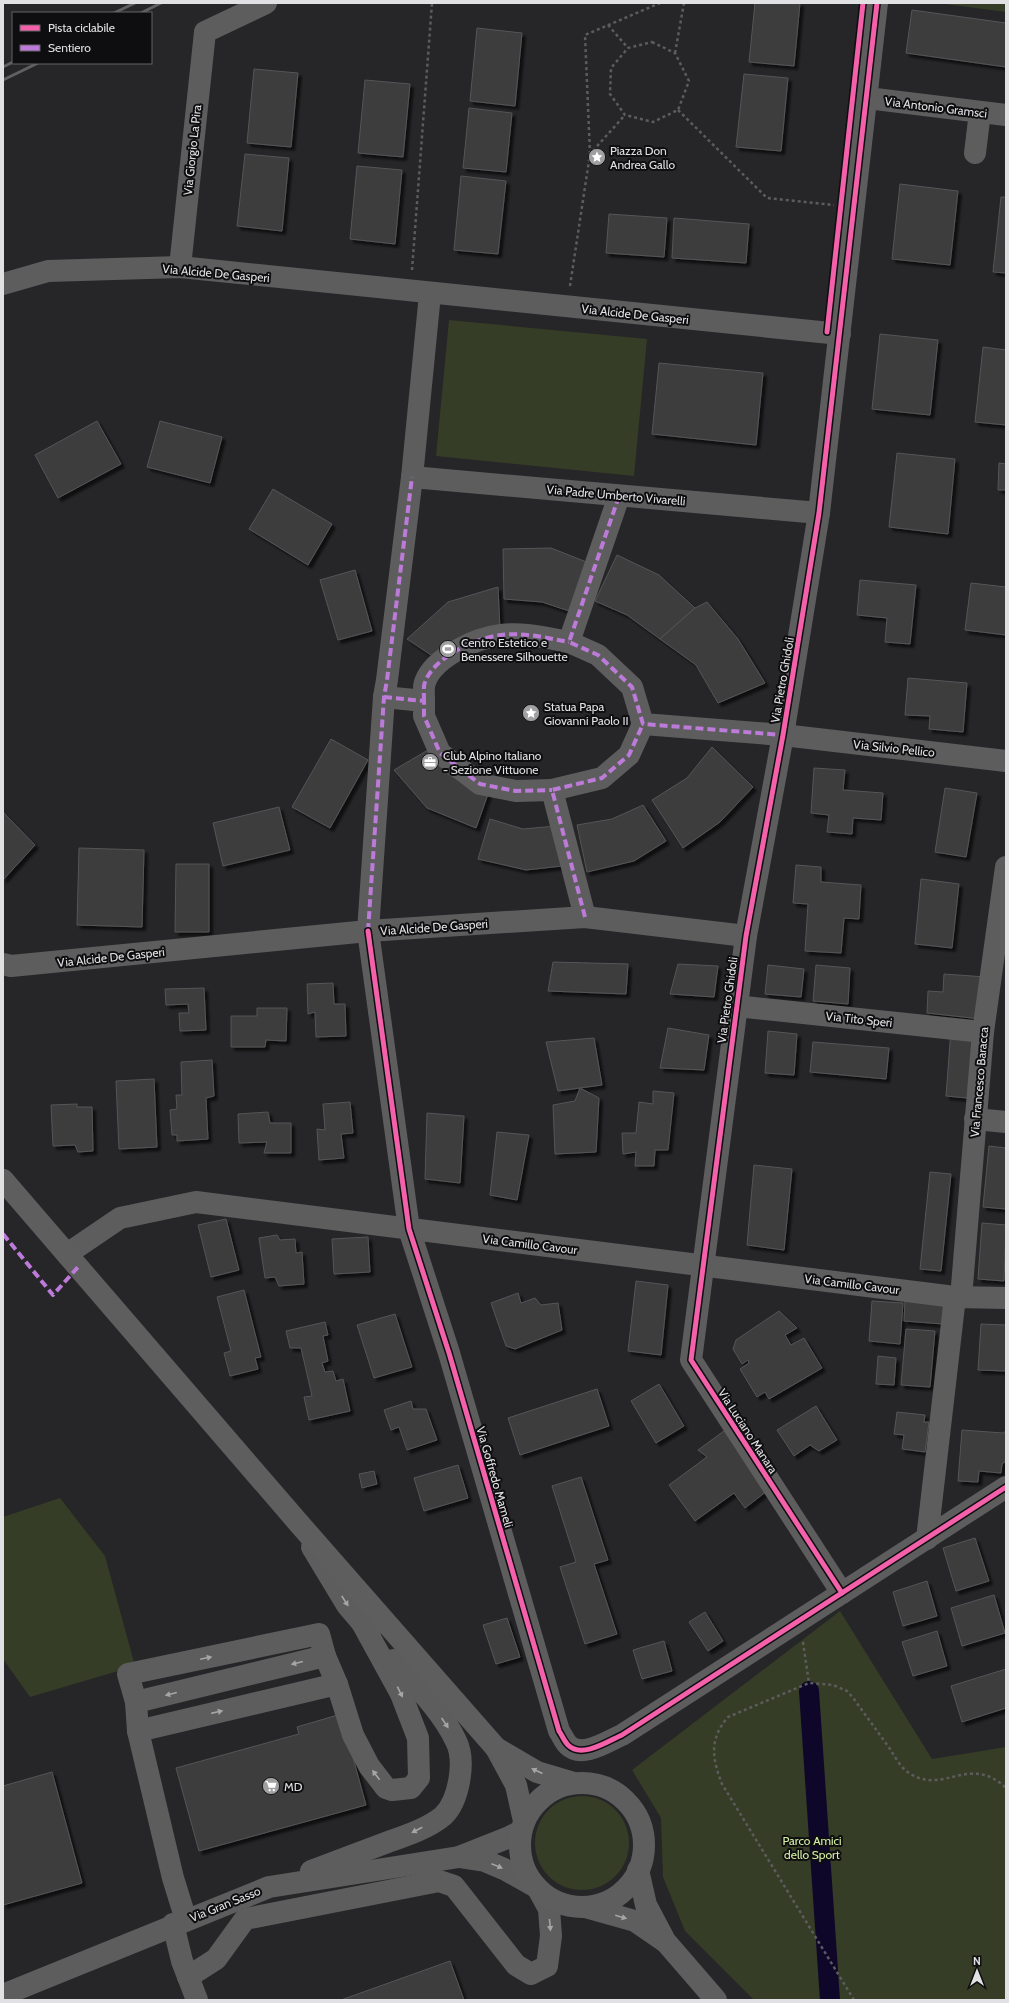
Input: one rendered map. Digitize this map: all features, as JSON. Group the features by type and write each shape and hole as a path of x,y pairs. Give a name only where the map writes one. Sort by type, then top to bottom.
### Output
{"main road":[{"path":"3,1180 296,1520 496,1748 516,1785 522,1826 520,1851 525,1871 537,1888 550,1898 566,1904 583,1906 635,1921 665,1941"},
{"path":"496,1748 537,1772 574,1783 592,1784 610,1789 625,1800 637,1816 643,1833 643,1852 638,1870 629,1885 616,1896 601,1904 583,1906"},
{"path":"522,1826 532,1807 544,1796 558,1787 574,1783"},
{"path":"638,1870 646,1904 665,1941 716,2000"}],"street":[{"name":"Via Giorgio La Pira","path":"180,267 205,32 266,3"},
{"name":"Via Pietro Ghidoli","path":"703,1264 746,936 782,735 819,513 877,3"},
{"name":"Via Antonio Gramsci","path":"867,98 1006,115"},
{"path":"976,153 980,112"},
{"name":"Via Alcide De Gasperi","path":"3,284 48,271 180,267 420,293 840,334"},
{"path":"412,477 420,293"},
{"name":"Via Padre Umberto Vivarelli","path":"412,477 819,513"},
{"name":"Via Goffredo Mameli","path":"412,477 388,680 384,697 368,931 408,1229 449,1353 559,1731 568,1745 578,1750 593,1748 607,1742 626,1732 799,1620"},
{"path":"568,642 619,496"},
{"path":"501,634 534,636 568,642 598,655 632,687 643,724 629,754 602,778 552,790 516,791 480,784 440,753 424,716 425,682 438,663 464,646 501,634"},
{"path":"384,697 424,701"},
{"name":"Via Silvio Pellico","path":"643,724 782,735 1006,761"},
{"path":"552,790 585,917"},
{"name":"Via Francesco Baracca","path":"927,1539 958,1297 983,1032 1006,867"},
{"name":"Via Alcide De Gasperi","path":"3,964 11,966 368,931 585,917 746,936"},
{"name":"Via Tito Speri","path":"736,1006 983,1032"},
{"path":"975,1119 1006,1122"},
{"name":"Via Camillo Cavour","path":"67,1254 120,1218 196,1202 958,1297 1006,1298"},
{"name":"Via Luciano Manara","path":"703,1264 691,1360 842,1593"},
{"path":"799,1620 1006,1487"},
{"path":"269,1887 416,1831 443,1816 454,1798 460,1780 460,1760 457,1743 445,1722 347,1605 296,1520"},
{"path":"197,2000 188,1977 173,1878 138,1731 136,1702 128,1674 319,1634 324,1656 337,1684 353,1735 369,1766 386,1788 392,1790 411,1788 419,1778 418,1738 401,1694 361,1621"},
{"path":"136,1702 324,1656"},
{"path":"138,1731 337,1684"},
{"name":"Via Gran Sasso","path":"3,1995 269,1887 459,1857 507,1838 522,1826"},
{"name":"Via Gran Sasso","path":"459,1857 484,1861 504,1869 537,1888"},
{"path":"188,1977 216,1958 245,1919 439,1881 454,1886 516,1965 531,1974 548,1966 551,1936 549,1909 537,1888"}],"path":[{"path":"420,293 432,3"},
{"path":"566,307 590,154 586,35 660,3"},
{"path":"675,53 652,42 628,48 611,68 610,94 625,115 653,122 678,110 689,81 675,53 684,3"},
{"path":"608,25 628,48"},
{"path":"678,110 767,198 854,207"},
{"path":"590,154 625,115"},
{"path":"799,1620 809,1683"},
{"path":"854,2000 722,1784 715,1766 714,1751 716,1735 720,1726 728,1717 809,1683 833,1684 847,1691 907,1772 917,1778 937,1781 962,1773 984,1775 994,1778 1006,1788"}],"green space":[{"path":"937,3 1006,3 1006,12"},
{"path":"449,320 647,339 634,476 436,456"},
{"path":"60,1498 105,1556 135,1666 30,1697 3,1659 3,1517"},
{"name":"Parco Amici dello Sport","path":"840,1611 932,1759 1006,1747 1006,2000 754,2000 685,1931 663,1877 661,1818 632,1770"},
{"path":"582,1796 600,1800 615,1810 625,1825 629,1843 625,1861 615,1876 600,1886 582,1890 564,1886 549,1876 539,1861 535,1843 539,1825 549,1810 564,1800"}],"building":[{"path":"755,3 800,3 794,66 749,62"},
{"path":"912,10 1006,23 1006,67 906,53"},
{"path":"477,28 522,33 515,106 470,101"},
{"path":"254,69 298,73 291,147 247,143"},
{"path":"744,74 788,78 781,151 736,147"},
{"path":"365,80 410,84 403,157 358,153"},
{"path":"469,108 512,113 506,172 463,168"},
{"path":"245,154 289,158 282,231 237,226"},
{"path":"357,166 402,170 395,244 350,239"},
{"path":"461,176 506,181 498,254 454,250"},
{"path":"900,184 958,191 950,265 892,259"},
{"path":"1001,197 1006,197 1006,273 993,272"},
{"path":"609,214 667,218 664,257 606,253"},
{"path":"674,218 749,224 746,263 672,258"},
{"path":"880,334 938,340 930,415 872,409"},
{"path":"983,347 1006,350 1006,425 975,422"},
{"path":"659,363 763,373 756,445 652,434"},
{"path":"97,421 121,464 58,498 35,455"},
{"path":"160,421 222,437 210,483 147,467"},
{"path":"897,453 955,459 948,534 889,527"},
{"path":"999,463 1006,464 1006,490 998,490"},
{"path":"273,489 332,524 308,565 249,529"},
{"path":"551,548 589,563 572,612 542,602 504,599 503,549"},
{"path":"617,555 659,575 695,608 660,639 627,615 595,601"},
{"path":"355,570 372,631 338,640 320,580"},
{"path":"860,580 916,585 910,644 885,642 887,618 857,615"},
{"path":"971,583 1006,587 1006,635 965,630"},
{"path":"498,587 500,630 437,659 407,639 448,602"},
{"path":"707,602 738,639 765,683 718,703 696,665 660,639 695,608"},
{"path":"908,678 967,683 963,732 929,729 930,716 905,715"},
{"path":"331,739 368,760 330,828 292,807"},
{"path":"712,747 753,787 720,822 683,848 652,800 687,778"},
{"path":"428,750 449,775 488,794 476,828 427,808 394,770"},
{"path":"814,768 845,770 843,790 883,793 881,820 853,818 852,834 827,832 829,815 811,813"},
{"path":"945,788 977,793 966,857 935,852"},
{"path":"643,805 666,841 634,861 587,872 577,825 612,819"},
{"path":"279,807 290,850 223,866 213,823"},
{"path":"3,812 35,845 3,880"},
{"path":"490,819 523,829 556,826 562,866 526,870 478,859"},
{"path":"79,848 144,850 142,927 77,925"},
{"path":"176,864 209,864 209,932 175,932"},
{"path":"796,865 821,867 821,882 861,885 859,919 844,918 841,953 805,951 808,904 793,903"},
{"path":"921,879 959,884 952,948 915,944"},
{"path":"553,962 628,964 626,994 548,991"},
{"path":"678,964 718,966 714,997 670,994"},
{"path":"768,965 804,969 801,997 765,994"},
{"path":"816,965 850,968 848,1004 813,1001"},
{"path":"944,974 986,977 981,1019 927,1013 928,991 943,992"},
{"path":"333,983 334,1004 345,1004 346,1036 316,1037 315,1012 308,1014 307,984"},
{"path":"204,988 206,1030 180,1031 179,1013 189,1013 188,1004 166,1005 165,989"},
{"path":"257,1008 287,1008 286,1041 266,1040 265,1047 231,1047 231,1016 257,1016"},
{"path":"668,1028 709,1035 704,1070 660,1068"},
{"path":"951,1030 983,1032 977,1099 946,1096"},
{"path":"768,1031 797,1034 794,1075 765,1073"},
{"path":"594,1038 602,1085 558,1091 546,1042"},
{"path":"813,1042 889,1048 886,1079 810,1072"},
{"path":"212,1060 214,1096 206,1098 208,1139 177,1141 177,1135 172,1135 170,1110 177,1109 176,1095 182,1095 181,1062"},
{"path":"154,1079 157,1147 119,1149 116,1081"},
{"path":"580,1088 599,1098 596,1152 555,1154 553,1105 575,1101"},
{"path":"653,1091 674,1093 668,1150 655,1150 654,1166 635,1166 636,1152 623,1154 622,1133 636,1133 639,1102 653,1104"},
{"path":"350,1102 353,1133 341,1134 344,1158 319,1160 317,1129 325,1130 323,1104"},
{"path":"77,1104 77,1107 92,1107 93,1151 78,1152 75,1145 53,1146 51,1105"},
{"path":"268,1112 270,1123 291,1123 291,1153 264,1153 267,1142 239,1143 238,1114"},
{"path":"427,1113 464,1116 460,1183 425,1179"},
{"path":"497,1132 529,1135 517,1200 490,1195"},
{"path":"989,1146 1006,1148 1006,1209 983,1207"},
{"path":"754,1165 792,1169 784,1250 747,1245"},
{"path":"930,1172 951,1174 941,1271 920,1269"},
{"path":"226,1219 239,1270 211,1277 198,1225"},
{"path":"982,1223 1006,1225 1004,1281 978,1279"},
{"path":"277,1235 280,1240 295,1239 296,1253 302,1252 304,1284 279,1286 275,1277 265,1278 259,1238"},
{"path":"368,1237 370,1272 334,1274 332,1239"},
{"path":"636,1281 668,1285 661,1355 628,1351"},
{"path":"244,1290 261,1357 255,1358 258,1369 230,1376 224,1353 231,1351 217,1297"},
{"path":"518,1293 521,1303 535,1298 541,1305 558,1303 562,1330 515,1349 506,1346 491,1303"},
{"path":"872,1301 903,1303 900,1344 869,1341"},
{"path":"905,1301 945,1304 943,1324 904,1321"},
{"path":"779,1311 797,1328 785,1335 791,1345 804,1338 822,1368 769,1399 765,1392 757,1397 740,1369 749,1363 748,1360 742,1364 733,1349 736,1340"},
{"path":"395,1314 412,1367 374,1378 357,1325"},
{"path":"325,1322 328,1335 323,1336 328,1361 322,1363 325,1372 333,1371 336,1381 343,1379 350,1411 309,1420 304,1397 312,1396 301,1348 290,1348 286,1331"},
{"path":"981,1324 1006,1325 1006,1371 978,1370"},
{"path":"906,1329 935,1331 930,1387 901,1385"},
{"path":"878,1356 896,1358 894,1385 876,1384"},
{"path":"659,1384 684,1426 656,1443 631,1401"},
{"path":"597,1389 609,1426 520,1455 508,1418"},
{"path":"411,1401 413,1409 426,1409 437,1440 407,1450 399,1427 391,1430 384,1410"},
{"path":"816,1406 837,1440 819,1451 810,1445 794,1456 777,1430"},
{"path":"897,1412 925,1415 924,1422 929,1422 925,1452 902,1449 904,1435 894,1434"},
{"path":"962,1430 1003,1433 1006,1431 1006,1461 1002,1464 1001,1473 979,1471 978,1482 958,1481"},
{"path":"724,1431 767,1491 745,1508 734,1493 695,1521 669,1485 707,1457 698,1450"},
{"path":"458,1465 468,1498 424,1511 414,1478"},
{"path":"374,1471 377,1484 362,1488 359,1474"},
{"path":"581,1477 608,1560 594,1564 617,1634 585,1644 560,1567 576,1562 552,1486"},
{"path":"975,1538 989,1581 956,1591 943,1548"},
{"path":"927,1581 937,1616 903,1626 893,1592"},
{"path":"994,1595 1005,1633 962,1646 951,1608"},
{"path":"705,1612 723,1641 708,1651 689,1622"},
{"path":"507,1618 520,1657 496,1664 483,1625"},
{"path":"937,1631 947,1666 913,1676 902,1642"},
{"path":"664,1641 672,1671 642,1679 633,1650"},
{"path":"1006,1669 1006,1708 962,1722 951,1686"},
{"name":"MD","path":"341,1714 366,1805 199,1851 176,1768 299,1734 297,1727"},
{"path":"52,1772 82,1883 3,1905 3,1786"},
{"path":"450,1961 464,2000 341,2000"}],"waterway":[{"path":"809,1691 830,2000"}],"railway":[{"path":"116,12 135,3"},
{"path":"143,12 161,3"},
{"path":"3,67 12,62"},
{"path":"3,80 36,64"}],"marked path":[{"path":"368,931 384,697 412,477"},
{"path":"619,496 569,642 598,655 632,687 643,724 783,735"},
{"path":"424,701 424,684 430,673 437,665 457,650 480,640 501,635 518,634 569,642"},
{"path":"384,697 424,701 424,716 440,753 480,784 516,791 552,790"},
{"path":"585,917 552,790 602,778 629,755 643,724"},
{"path":"3,1234 53,1295 78,1267"}],"cycle path":[{"path":"827,332 863,3"},
{"path":"842,1593 691,1360 746,936 783,735 819,513 877,3"},
{"path":"368,931 409,1229 449,1353 559,1731 568,1745 574,1749 588,1750 622,1735 1006,1487"}],"place":[{"name":"Piazza Don Andrea Gallo","path":"597,157"},
{"name":"Centro Estetico e Benessere Silhouette","path":"448,649"},
{"name":"Statua Papa Giovanni Paolo II","path":"531,713"},
{"name":"Club Alpino Italiano - Sezione Vittuone","path":"430,762"},
{"name":"MD","path":"271,1786"}]}
